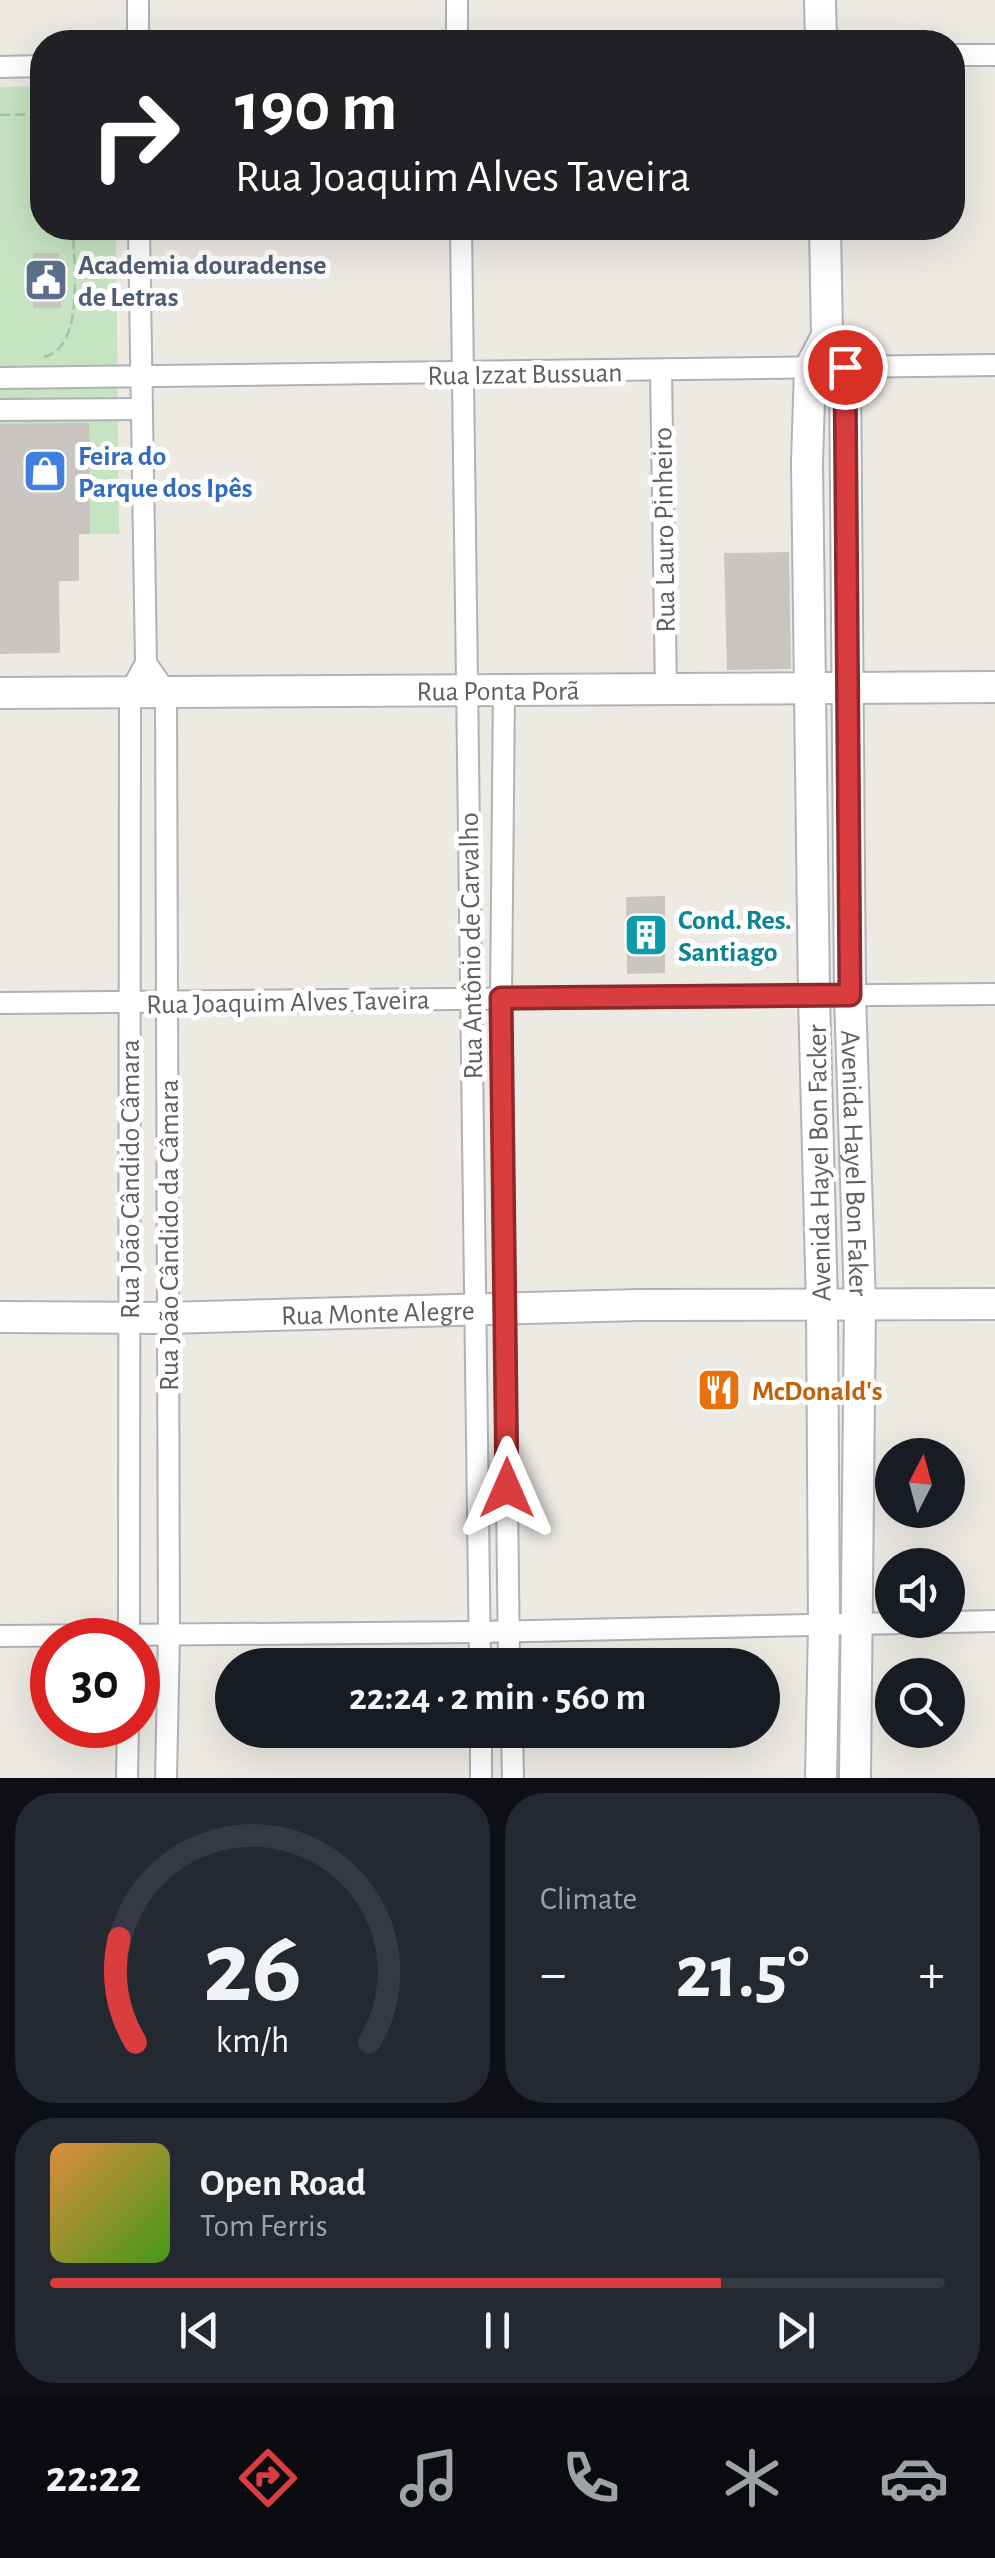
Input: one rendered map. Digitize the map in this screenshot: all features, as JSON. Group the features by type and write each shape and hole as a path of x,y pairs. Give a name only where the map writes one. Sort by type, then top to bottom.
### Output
{"street":[{"path":"138,0 138,30"},
{"path":"457,0 457,30"},
{"path":"820,0 821,30"},
{"path":"965,55 995,55"},
{"path":"0,67 30,66"},
{"path":"139,240 146,663 166,692"},
{"name":"Rua Antônio de Carvalho","path":"460,240 480,1648"},
{"path":"825,240 828,336 845,367"},
{"path":"810,368 828,336"},
{"name":"Rua Izzat Bussuan","path":"0,378 995,364"},
{"name":"Avenida Hayel Bon Faker","path":"845,367 850,995 860,1304 855,1778"},
{"name":"Avenida Hayel Bon Facker","path":"810,368 814,996 822,1305 821,1778"},
{"name":"Rua Lauro Pinheiro","path":"661,370 666,690"},
{"path":"56,378 86,409"},
{"path":"0,410 140,409"},
{"name":"Rua João Cândido Câmara","path":"129,1618 130,692 146,663"},
{"name":"Rua Ponta Porã","path":"0,694 995,687"},
{"name":"Rua Antônio de Carvalho","path":"504,690 501,998 509,1648"},
{"name":"Rua João Cândido da Câmara","path":"166,692 166,1778"},
{"name":"Rua Joaquim Alves Taveira","path":"0,1003 995,994"},
{"name":"Rua Monte Alegre","path":"0,1317 167,1318 506,1308 995,1304"},
{"path":"160,1636 995,1622"},
{"path":"0,1636 30,1636"},
{"path":"127,1778 128,1748"},
{"path":"481,1748 481,1778"},
{"path":"512,1748 513,1778"}],"path":[{"path":"0,115 30,114"},
{"path":"38,358 52,355 68,338 72,322 73,240"}],"green space":[{"path":"30,86 30,240 116,240 119,534 0,535 0,87"}],"building":[{"name":"Academia douradense de Letras","path":"33,253 59,253 61,308 33,308"},
{"path":"89,423 90,534 79,534 79,581 59,581 60,653 0,654 0,424"},
{"path":"789,552 791,669 727,670 724,553"},
{"name":"Cond. Res. Santiago","path":"665,896 665,973 627,974 626,897"}],"place":[{"name":"Academia douradense de Letras","path":"46,280"},
{"name":"Feira do Parque dos Ipês","path":"45,471"},
{"name":"Cond. Res. Santiago","path":"646,935"},
{"name":"McDonald's","path":"719,1390"}],"route":[{"path":"507,1488 501,998 850,995 845,367"}]}
